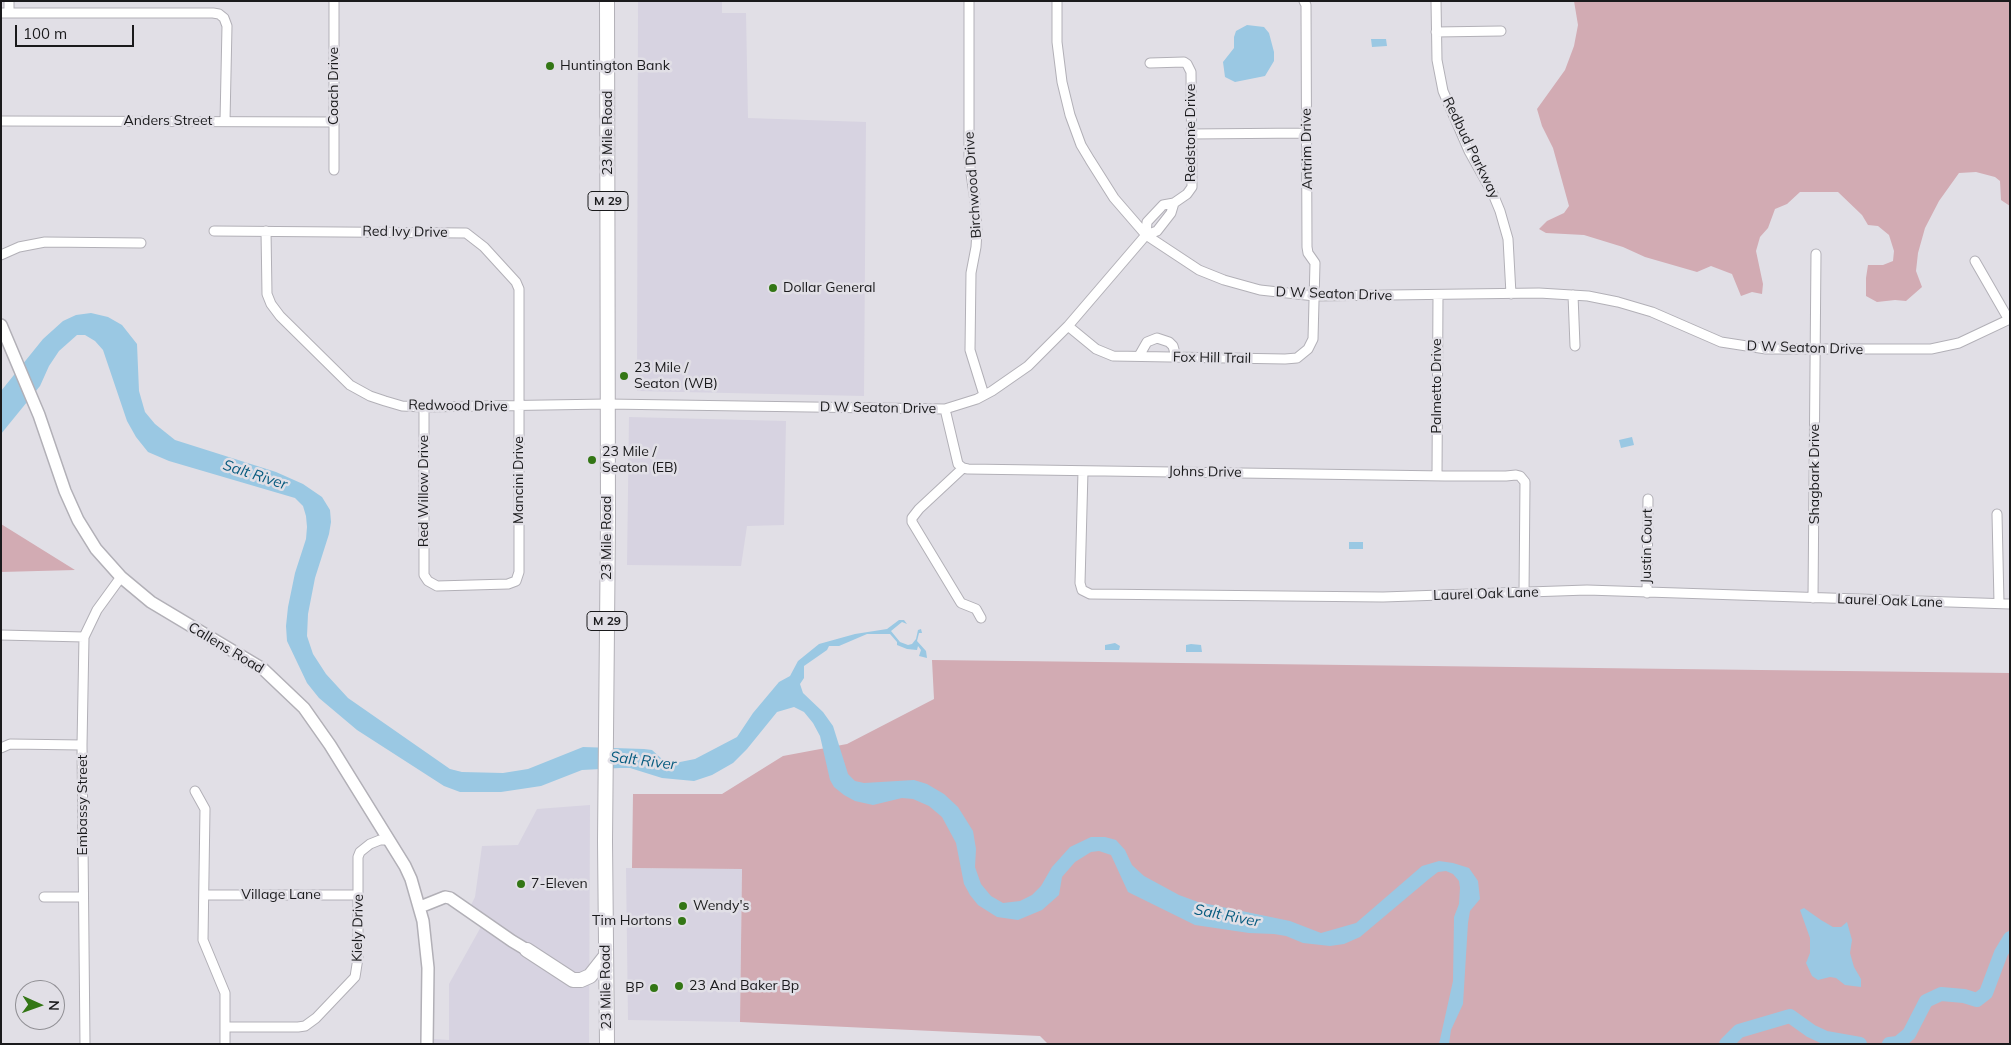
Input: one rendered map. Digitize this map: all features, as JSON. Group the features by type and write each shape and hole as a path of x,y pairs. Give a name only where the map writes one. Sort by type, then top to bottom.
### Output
{"main road":[{"name":"23 Mile Road","path":"607,1 605,778 607,1044"},
{"path":"528,950 569,979 578,980 590,976 606,957"}],"street":[{"path":"9,1 5,13 213,12 219,14 224,18 227,26 225,121"},
{"name":"Coach Drive","path":"334,1 334,170"},
{"name":"Birchwood Drive","path":"970,1 969,160 977,230 971,273 970,343 971,357 984,395"},
{"path":"1058,1 1057,42 1062,82 1070,115 1081,145 1114,198 1146,235"},
{"name":"Antrim Drive","path":"1304,1 1306,5 1307,247 1308,254 1315,263 1315,296"},
{"name":"Redbud Parkway","path":"1436,1 1437,60 1443,91 1469,151 1493,194 1504,226 1509,252 1511,294"},
{"path":"1436,32 1500,31"},
{"name":"Redstone Drive","path":"1146,235 1157,231 1171,213 1174,202 1187,194 1192,186 1190,68 1184,62 1150,63"},
{"name":"Anders Street","path":"1,121 334,122"},
{"path":"1191,134 1306,133"},
{"name":"Red Ivy Drive","path":"214,231 466,233 484,247 516,282 519,289"},
{"name":"Redwood Drive","path":"266,231 267,294 271,304 280,316 350,385 370,396 402,406 424,407 606,404"},
{"name":"D W Seaton Drive","path":"606,404 945,409 984,395 1005,384 1028,366 1068,326 1146,235 1184,262 1224,280 1269,292 1315,296 1438,296 1539,293 1573,295 1604,299 1632,306 1666,317 1712,338 1735,345 1766,349 1911,350 1941,347 1972,338 2009,319"},
{"path":"1,256 19,247 45,242 141,243"},
{"name":"Shagbark Drive","path":"1813,598 1816,254"},
{"path":"1974,261 2009,319"},
{"name":"Mancini Drive","path":"424,575 428,581 437,586 508,584 516,581 519,572 519,289"},
{"path":"1573,295 1575,346"},
{"name":"Fox Hill Trail","path":"1068,326 1090,345 1106,354 1256,359 1297,358 1308,350 1313,339 1315,296"},
{"name":"Palmetto Drive","path":"1437,476 1438,296"},
{"name":"Callens Road","path":"1,326 39,415 65,490 78,520 96,549 120,577 152,602 263,669 287,691 317,725 389,840 411,879 420,907 428,968 427,1044"},
{"path":"1139,356 1147,342 1157,338 1169,342 1173,346 1176,357"},
{"name":"Red Willow Drive","path":"424,407 424,575"},
{"path":"945,409 958,464 962,468 919,509 912,518 912,522 961,603 976,609 982,618"},
{"name":"Johns Drive","path":"962,468 1520,476 1525,482 1524,593"},
{"name":"Laurel Oak Lane","path":"1083,471 1080,578 1081,587 1087,593 1383,597 1587,590 2010,604"},
{"name":"Justin Court","path":"1647,593 1648,499"},
{"path":"1997,514 1998,604"},
{"name":"Embassy Street","path":"85,1044 82,745 84,637 101,602 120,577"},
{"path":"1,635 84,637"},
{"path":"1,748 10,744 82,745"},
{"path":"195,791 205,809 203,940 225,993 225,1044"},
{"name":"Kiely Drive","path":"225,1027 298,1028 305,1026 316,1018 356,973 358,862 360,852 374,842 389,840"},
{"name":"Village Lane","path":"204,895 358,895"},
{"path":"44,897 83,897"},
{"path":"420,907 445,897 450,898 528,950"}],"shaded area":[{"path":"638,1 722,1 722,13 746,13 748,118 866,122 864,396 637,391"},
{"path":"1574,1 2010,1 2010,206 2001,200 2000,181 1995,177 1976,172 1959,173 1939,201 1925,228 1918,253 1916,271 1922,287 1906,301 1877,302 1866,296 1868,265 1883,265 1893,261 1894,251 1889,235 1878,226 1868,225 1862,215 1838,192 1800,192 1787,204 1775,209 1768,228 1760,237 1756,251 1763,284 1762,294 1752,292 1741,296 1732,274 1711,266 1697,272 1645,257 1623,247 1584,235 1546,233 1539,229 1547,221 1564,213 1569,206 1553,148 1542,126 1537,109 1565,70 1574,46 1578,25"},
{"path":"629,417 786,421 784,525 747,526 741,566 627,565"},
{"path":"1,524 75,570 1,572"},
{"path":"932,660 2010,673 2010,1044 1048,1044 1040,1036 740,1022 742,869 632,868 633,794 722,794 783,756 847,744 934,699"},
{"path":"590,805 589,1044 434,1044 434,1039 449,1040 449,984 487,916 471,905 475,897 482,846 518,845 537,809"},
{"path":"626,868 742,869 740,1022 628,1020"}],"water":[{"path":"1247,25 1264,27 1269,33 1274,52 1274,61 1265,76 1235,82 1225,77 1223,62 1234,48 1236,31"},
{"path":"1371,39 1386,39 1387,46 1372,47"},
{"path":"91,313 108,317 122,325 137,344 139,391 145,412 155,424 175,440 276,472 303,484 322,497 330,510 331,522 315,578 308,614 307,636 313,654 326,674 348,698 450,769 462,772 503,773 528,769 583,747 652,750 663,760 680,762 695,759 737,737 753,713 779,682 790,676 798,661 819,644 855,634 887,629 899,620 904,620 907,624 902,622 891,631 900,642 908,645 912,644 916,639 918,630 921,629 922,633 919,633 917,641 926,651 927,658 919,656 921,650 918,646 917,650 897,645 897,642 890,634 867,634 839,646 829,646 827,650 804,666 804,678 800,684 803,693 823,712 833,726 848,774 855,781 864,783 914,780 927,784 944,794 958,807 973,831 976,849 975,867 981,884 991,896 1003,903 1020,901 1032,895 1041,886 1052,867 1070,847 1091,837 1105,837 1116,840 1125,850 1132,865 1144,876 1179,895 1198,902 1290,921 1321,933 1356,923 1422,866 1439,861 1469,868 1478,881 1480,899 1470,911 1463,1004 1451,1030 1449,1044 1439,1044 1453,981 1454,917 1459,904 1460,888 1459,881 1453,874 1446,871 1438,872 1360,937 1344,944 1330,946 1303,943 1286,936 1274,934 1249,933 1195,925 1128,892 1111,855 1099,851 1091,852 1075,862 1062,877 1059,895 1042,910 1018,920 997,917 978,905 970,895 964,884 956,843 942,817 929,806 913,799 902,798 873,805 855,801 844,795 834,787 830,780 820,736 813,723 804,712 794,707 777,712 733,763 712,775 694,781 662,778 630,768 620,768 582,770 541,786 501,792 460,792 444,786 357,730 319,698 307,683 287,641 286,626 295,573 306,539 307,527 303,506 295,498 169,461 148,452 136,437 127,421 103,350 95,341 85,335 77,335 59,351 49,366 40,386 1,434 1,391 43,339 63,321 76,315"},
{"path":"1632,437 1634,445 1621,448 1619,440"},
{"path":"1349,542 1363,542 1363,549 1349,549"},
{"path":"1115,643 1120,646 1119,650 1105,650 1105,645"},
{"path":"1186,645 1201,645 1202,652 1186,652"},
{"path":"1804,908 1833,927 1841,927 1847,922 1852,940 1850,953 1854,967 1861,979 1861,987 1845,985 1836,978 1830,977 1818,980 1812,976 1806,963 1810,953 1810,938 1800,910"}],"waterway":[{"name":"Salt River","path":"1889,1044 1898,1043 1909,1034 1926,1001 1941,994 1964,996 1977,1000 1986,993 2001,953 2010,938"},
{"name":"Salt River","path":"1726,1044 1739,1031 1790,1016 1811,1031 1826,1038 1860,1044"}],"place":[{"name":"Huntington Bank","path":"550,66"},
{"name":"Dollar General","path":"773,288"},
{"name":"23 Mile / Seaton (WB)","path":"624,376"},
{"name":"23 Mile / Seaton (EB)","path":"592,460"},
{"name":"7-Eleven","path":"521,884"},
{"name":"Wendy's","path":"683,906"},
{"name":"Tim Hortons","path":"682,921"},
{"name":"23 And Baker Bp","path":"679,986"},
{"name":"BP","path":"654,988"}]}
